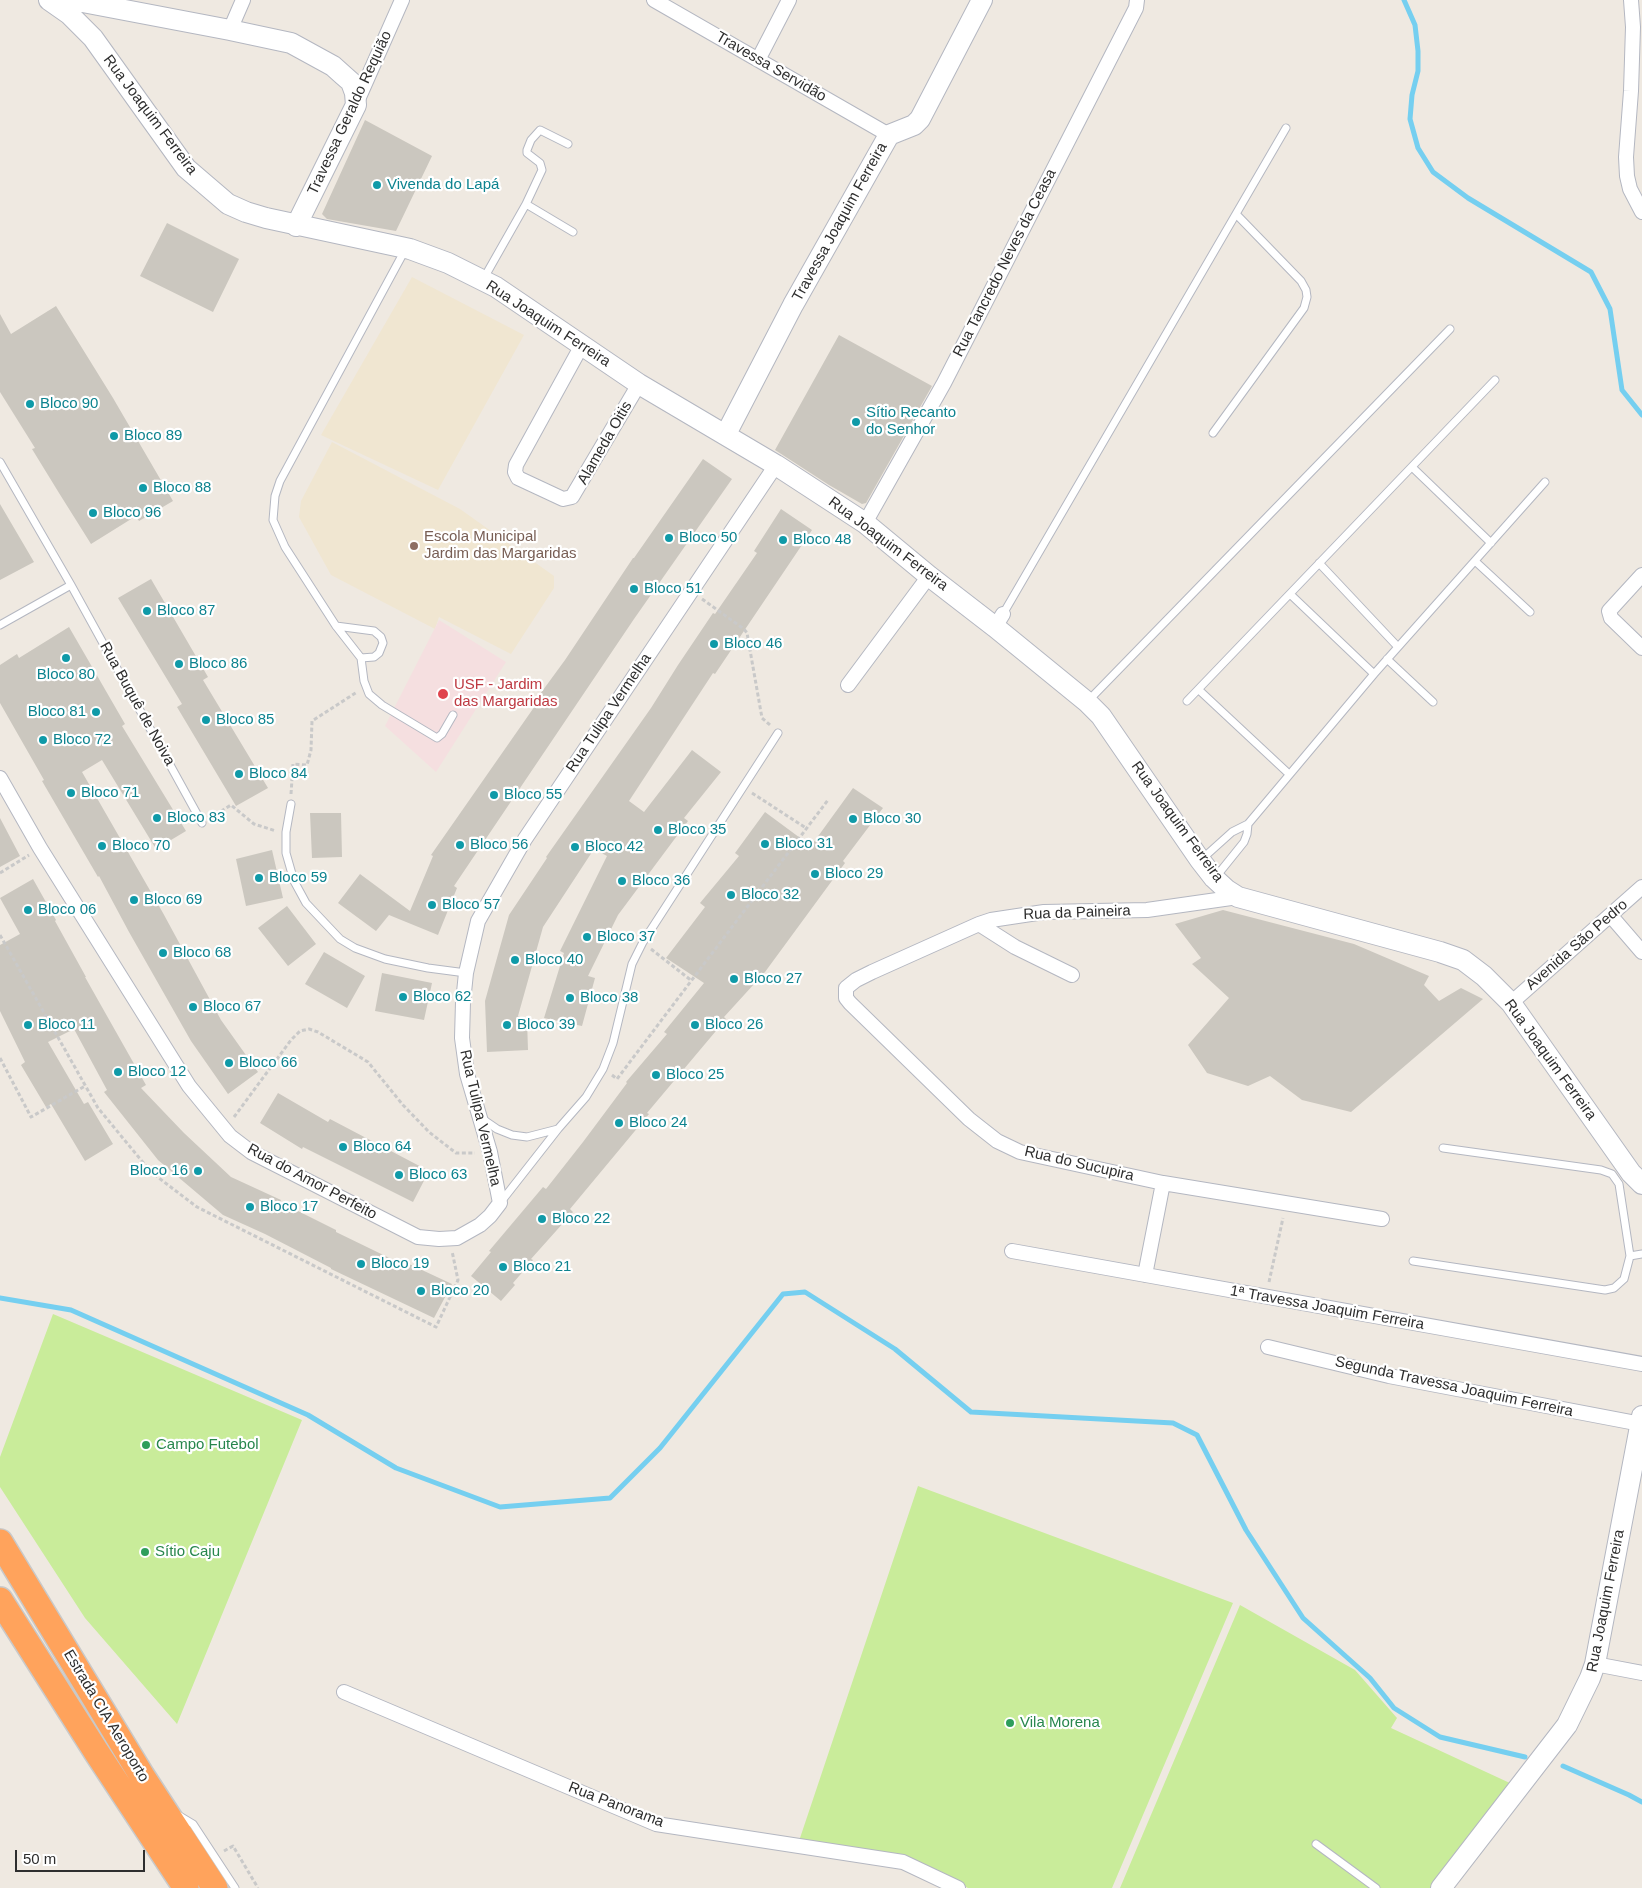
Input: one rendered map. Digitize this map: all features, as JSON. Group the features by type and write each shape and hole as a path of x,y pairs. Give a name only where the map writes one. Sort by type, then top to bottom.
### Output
{"highway":[{"name":"Estrada CIA Aeroporto","path":"0,1542 162,1806 216,1888"},
{"name":"Estrada CIA Aeroporto","path":"0,1600 97,1753 186,1888"},
{"path":"97,1753 171,1888"}],"street":[{"name":"Rua Joaquim Ferreira","path":"49,0 69,14 93,38 186,168 228,204 246,212 296,226 406,248 448,263 496,288 639,384 776,464 865,523 929,576 999,620 1101,716 1200,860 1214,878 1238,898 1440,952 1463,960 1484,976 1511,1003 1631,1173 1642,1184"},
{"path":"72,0 291,43 333,66 351,82 355,93 356,105"},
{"path":"230,30 243,0"},
{"name":"Travessa Geraldo Requião","path":"296,226 356,105 402,0"},
{"name":"Travessa Servidão","path":"654,0 889,135"},
{"path":"758,60 789,0"},
{"name":"Travessa Joaquim Ferreira","path":"726,434 793,305 889,135 908,128 920,119 982,0"},
{"name":"Rua Tancredo Neves da Ceasa","path":"865,523 944,383 1136,8 1137,0"},
{"path":"1631,0 1633,27 1632,72 1626,157 1630,189 1642,212"},
{"name":"Alameda Oitis","path":"582,345 516,465 515,472 518,478 563,499 572,497 639,384"},
{"name":"Rua Tulipa Vermelha","path":"500,1203 490,1152 468,1074 462,1038 466,973 478,921 515,856 776,464"},
{"path":"848,685 929,576"},
{"path":"1642,576 1609,611 1611,618 1642,648"},
{"name":"Rua do Amor Perfeito","path":"0,778 40,848 189,1086 230,1136 251,1152 418,1236 439,1239 458,1238 480,1225 500,1203"},
{"name":"Avenida São Pedro","path":"1511,1003 1642,887"},
{"name":"Rua da Paineira","path":"845,992 848,985 856,980 979,924 1010,916 1044,912 1148,910 1238,898"},
{"path":"1611,916 1642,952"},
{"path":"979,924 1015,947 1072,975"},
{"name":"Rua do Sucupira","path":"845,992 850,1004 969,1119 997,1141 1020,1152 1163,1183 1382,1219"},
{"path":"1145,1275 1163,1183"},
{"name":"1ª Travessa Joaquim Ferreira","path":"1012,1251 1642,1364"},
{"name":"Segunda Travessa Joaquim Ferreira","path":"1268,1347 1389,1376 1641,1420"},
{"name":"Rua Joaquim Ferreira","path":"1448,1884 1567,1725 1584,1694 1595,1664 1641,1420"},
{"path":"1595,1664 1642,1673"},
{"name":"Rua Panorama","path":"344,1692 656,1824 903,1862 958,1888"}],"lane":[{"path":"999,620 1286,128"},
{"path":"482,281 526,204 542,170 540,163 527,153 535,135 540,130 568,144"},
{"path":"526,204 574,232"},
{"path":"1213,433 1304,308 1307,297 1306,290 1301,281 1236,214"},
{"path":"406,248 280,481 274,496 273,512 276,529 285,547 336,626 361,658 368,694 382,705 437,738 442,734 453,715"},
{"path":"1087,702 1450,329"},
{"path":"1187,701 1495,380"},
{"name":"Rua Buquê de Noiva","path":"0,462 71,585 202,823"},
{"path":"1412,467 1491,543"},
{"path":"1200,860 1232,832 1248,824 1387,659 1545,482"},
{"path":"1475,561 1530,612"},
{"path":"1319,563 1398,647"},
{"path":"0,625 71,585"},
{"path":"1290,594 1374,674"},
{"path":"336,626 374,631 381,637 383,643 380,652 374,657 361,658"},
{"path":"1387,659 1433,702"},
{"path":"1199,690 1289,774"},
{"name":"Rua do Amor Perfeito","path":"500,1203 558,1129 586,1097 603,1069 613,1043 632,964 644,942 778,733"},
{"path":"291,804 286,832 286,853 294,880 306,904 340,938 354,948 385,959 428,968 466,973"},
{"path":"1214,878 1244,842 1248,824"},
{"path":"479,1116 497,1129 512,1135 527,1137 558,1129"},
{"path":"1413,1260 1605,1290 1614,1288 1624,1279 1630,1256 1618,1184 1612,1174 1601,1170 1443,1148"},
{"path":"1630,1256 1642,1254"},
{"path":"162,1806 193,1824 235,1888"},
{"path":"1316,1844 1376,1888"}],"path":[{"path":"691,591 747,633 762,718 778,733"},
{"path":"291,804 293,764 307,765 311,750 312,722 354,695"},
{"path":"743,787 806,828"},
{"path":"617,1079 828,800"},
{"path":"202,823 231,806 254,824 270,830 286,832"},
{"path":"0,873 40,848"},
{"path":"0,935 98,1108 151,1172 197,1207 436,1327 458,1280 452,1259 452,1238"},
{"path":"644,942 692,981"},
{"path":"224,1129 291,1040 300,1031 309,1029 318,1032 368,1062 403,1105 430,1132 456,1153 490,1152"},
{"path":"0,1058 31,1117 85,1086"},
{"path":"1266,1297 1287,1202"},
{"path":"215,1857 233,1846 258,1888"}],"shaded area":[{"path":"412,277 524,335 438,490 321,435"},
{"name":"Escola Municipal Jardim das Margaridas","path":"332,442 460,509 554,576 554,588 511,654 439,617 435,629 331,575 299,517 301,501"},
{"name":"USF - Jardim das Margaridas","path":"439,620 506,662 436,772 385,726"}],"green space":[{"name":"Sítio Caju","path":"53,1314 302,1420 177,1724 85,1618 0,1487 0,1457"},
{"name":"Vila Morena","path":"918,1486 1233,1603 1112,1888 968,1888 924,1864 866,1851 798,1844"},
{"path":"1240,1605 1355,1670 1397,1718 1391,1728 1512,1784 1432,1888 1120,1888"}],"building":[{"name":"Vivenda do Lapá","path":"365,120 432,156 396,231 327,219 322,214"},
{"path":"167,223 239,259 213,312 140,276"},
{"path":"56,306 113,398 173,501 139,521 136,516 91,544 32,449 35,448 0,392 0,314 11,334"},
{"name":"Sítio Recanto do Senhor","path":"839,335 932,386 866,503 862,504 775,450"},
{"path":"703,459 732,479 634,619 454,886 457,888 438,935 389,915 376,931 338,903 360,874 410,911 433,856 431,855 537,703 535,701 565,660 633,558"},
{"path":"0,504 34,562 0,580"},
{"path":"781,509 812,530 715,674 713,673 629,801 644,812 692,750 721,772 684,818 688,821 618,915 588,976 595,978 582,1026 544,1018 564,953 560,951 607,856 594,849 543,927 518,1016 527,1020 528,1050 487,1052 485,1001 509,915 546,857 651,708 713,613 715,614 757,553 754,551"},
{"path":"151,579 208,677 203,680 268,788 236,806 177,707 182,704 118,598"},
{"path":"69,627 125,724 122,726 186,831 156,849 102,760 82,772 163,913 221,1020 258,1072 228,1094 191,1041 99,876 42,781 44,780 0,703 0,665 17,654 19,658"},
{"path":"853,788 883,808 843,861 845,863 765,972 724,1017 726,1019 570,1209 573,1212 531,1259 533,1260 513,1283 515,1285 501,1301 471,1276 491,1252 489,1251 543,1187 546,1189 626,1082 667,1034 664,1032 704,983 666,958 705,907 700,903 739,856 735,853 765,812 811,846"},
{"path":"310,813 341,813 342,857 312,858"},
{"path":"0,818 20,856 0,867"},
{"name":"Bloco 59","path":"272,850 283,898 246,906 236,859"},
{"path":"33,879 85,977 146,1085 141,1088 184,1133 231,1177 281,1200 280,1202 336,1230 336,1232 406,1266 407,1263 452,1284 434,1318 223,1215 158,1160 104,1092 107,1090 74,1029 48,1042 84,1104 88,1102 113,1144 85,1161 51,1104 46,1107 21,1065 25,1062 0,1011 0,945 20,934 0,898"},
{"path":"287,906 316,944 288,966 258,928"},
{"path":"1223,910 1354,944 1429,976 1424,985 1439,1001 1461,988 1483,999 1351,1112 1302,1100 1270,1076 1248,1086 1207,1073 1188,1045 1229,998 1192,964 1201,958 1175,924"},
{"path":"324,952 365,976 347,1008 305,984"},
{"name":"Bloco 62","path":"382,973 432,983 424,1020 375,1011"},
{"path":"278,1093 328,1122 330,1119 429,1171 413,1202 303,1147 302,1149 260,1123"}],"waterway":[{"path":"1404,0 1415,25 1418,51 1418,71 1412,95 1410,119 1418,148 1433,172 1468,198 1591,272 1610,309 1622,390 1642,415"},
{"path":"0,1298 71,1310 308,1415 396,1468 500,1507 610,1498 660,1448 783,1294 805,1292 895,1349 971,1412 1173,1423 1197,1435 1246,1530 1303,1618 1370,1678 1394,1708 1440,1737 1525,1757"},
{"path":"1563,1766 1642,1802"}],"place":[{"name":"Vivenda do Lapá","path":"377,185"},
{"name":"Bloco 90","path":"30,404"},
{"name":"Sítio Recanto do Senhor","path":"856,422"},
{"name":"Bloco 89","path":"114,436"},
{"name":"Bloco 88","path":"143,488"},
{"name":"Bloco 96","path":"93,513"},
{"name":"Bloco 50","path":"669,538"},
{"name":"Bloco 48","path":"783,540"},
{"name":"Escola Municipal Jardim das Margaridas","path":"414,546"},
{"name":"Bloco 51","path":"634,589"},
{"name":"Bloco 87","path":"147,611"},
{"name":"Bloco 46","path":"714,644"},
{"name":"Bloco 80","path":"66,658"},
{"name":"Bloco 86","path":"179,664"},
{"name":"USF - Jardim das Margaridas","path":"443,694"},
{"name":"Bloco 81","path":"96,712"},
{"name":"Bloco 85","path":"206,720"},
{"name":"Bloco 72","path":"43,740"},
{"name":"Bloco 84","path":"239,774"},
{"name":"Bloco 71","path":"71,793"},
{"name":"Bloco 55","path":"494,795"},
{"name":"Bloco 83","path":"157,818"},
{"name":"Bloco 30","path":"853,819"},
{"name":"Bloco 35","path":"658,830"},
{"name":"Bloco 31","path":"765,844"},
{"name":"Bloco 56","path":"460,845"},
{"name":"Bloco 70","path":"102,846"},
{"name":"Bloco 42","path":"575,847"},
{"name":"Bloco 29","path":"815,874"},
{"name":"Bloco 59","path":"259,878"},
{"name":"Bloco 36","path":"622,881"},
{"name":"Bloco 32","path":"731,895"},
{"name":"Bloco 69","path":"134,900"},
{"name":"Bloco 57","path":"432,905"},
{"name":"Bloco 06","path":"28,910"},
{"name":"Bloco 37","path":"587,937"},
{"name":"Bloco 68","path":"163,953"},
{"name":"Bloco 40","path":"515,960"},
{"name":"Bloco 27","path":"734,979"},
{"name":"Bloco 62","path":"403,997"},
{"name":"Bloco 38","path":"570,998"},
{"name":"Bloco 67","path":"193,1007"},
{"name":"Bloco 11","path":"28,1025"},
{"name":"Bloco 39","path":"507,1025"},
{"name":"Bloco 26","path":"695,1025"},
{"name":"Bloco 66","path":"229,1063"},
{"name":"Bloco 12","path":"118,1072"},
{"name":"Bloco 25","path":"656,1075"},
{"name":"Bloco 24","path":"619,1123"},
{"name":"Bloco 64","path":"343,1147"},
{"name":"Bloco 16","path":"198,1171"},
{"name":"Bloco 63","path":"399,1175"},
{"name":"Bloco 17","path":"250,1207"},
{"name":"Bloco 22","path":"542,1219"},
{"name":"Bloco 19","path":"361,1264"},
{"name":"Bloco 21","path":"503,1267"},
{"name":"Bloco 20","path":"421,1291"},
{"name":"Campo Futebol","path":"146,1445"},
{"name":"Sítio Caju","path":"145,1552"},
{"name":"Vila Morena","path":"1010,1723"}]}
